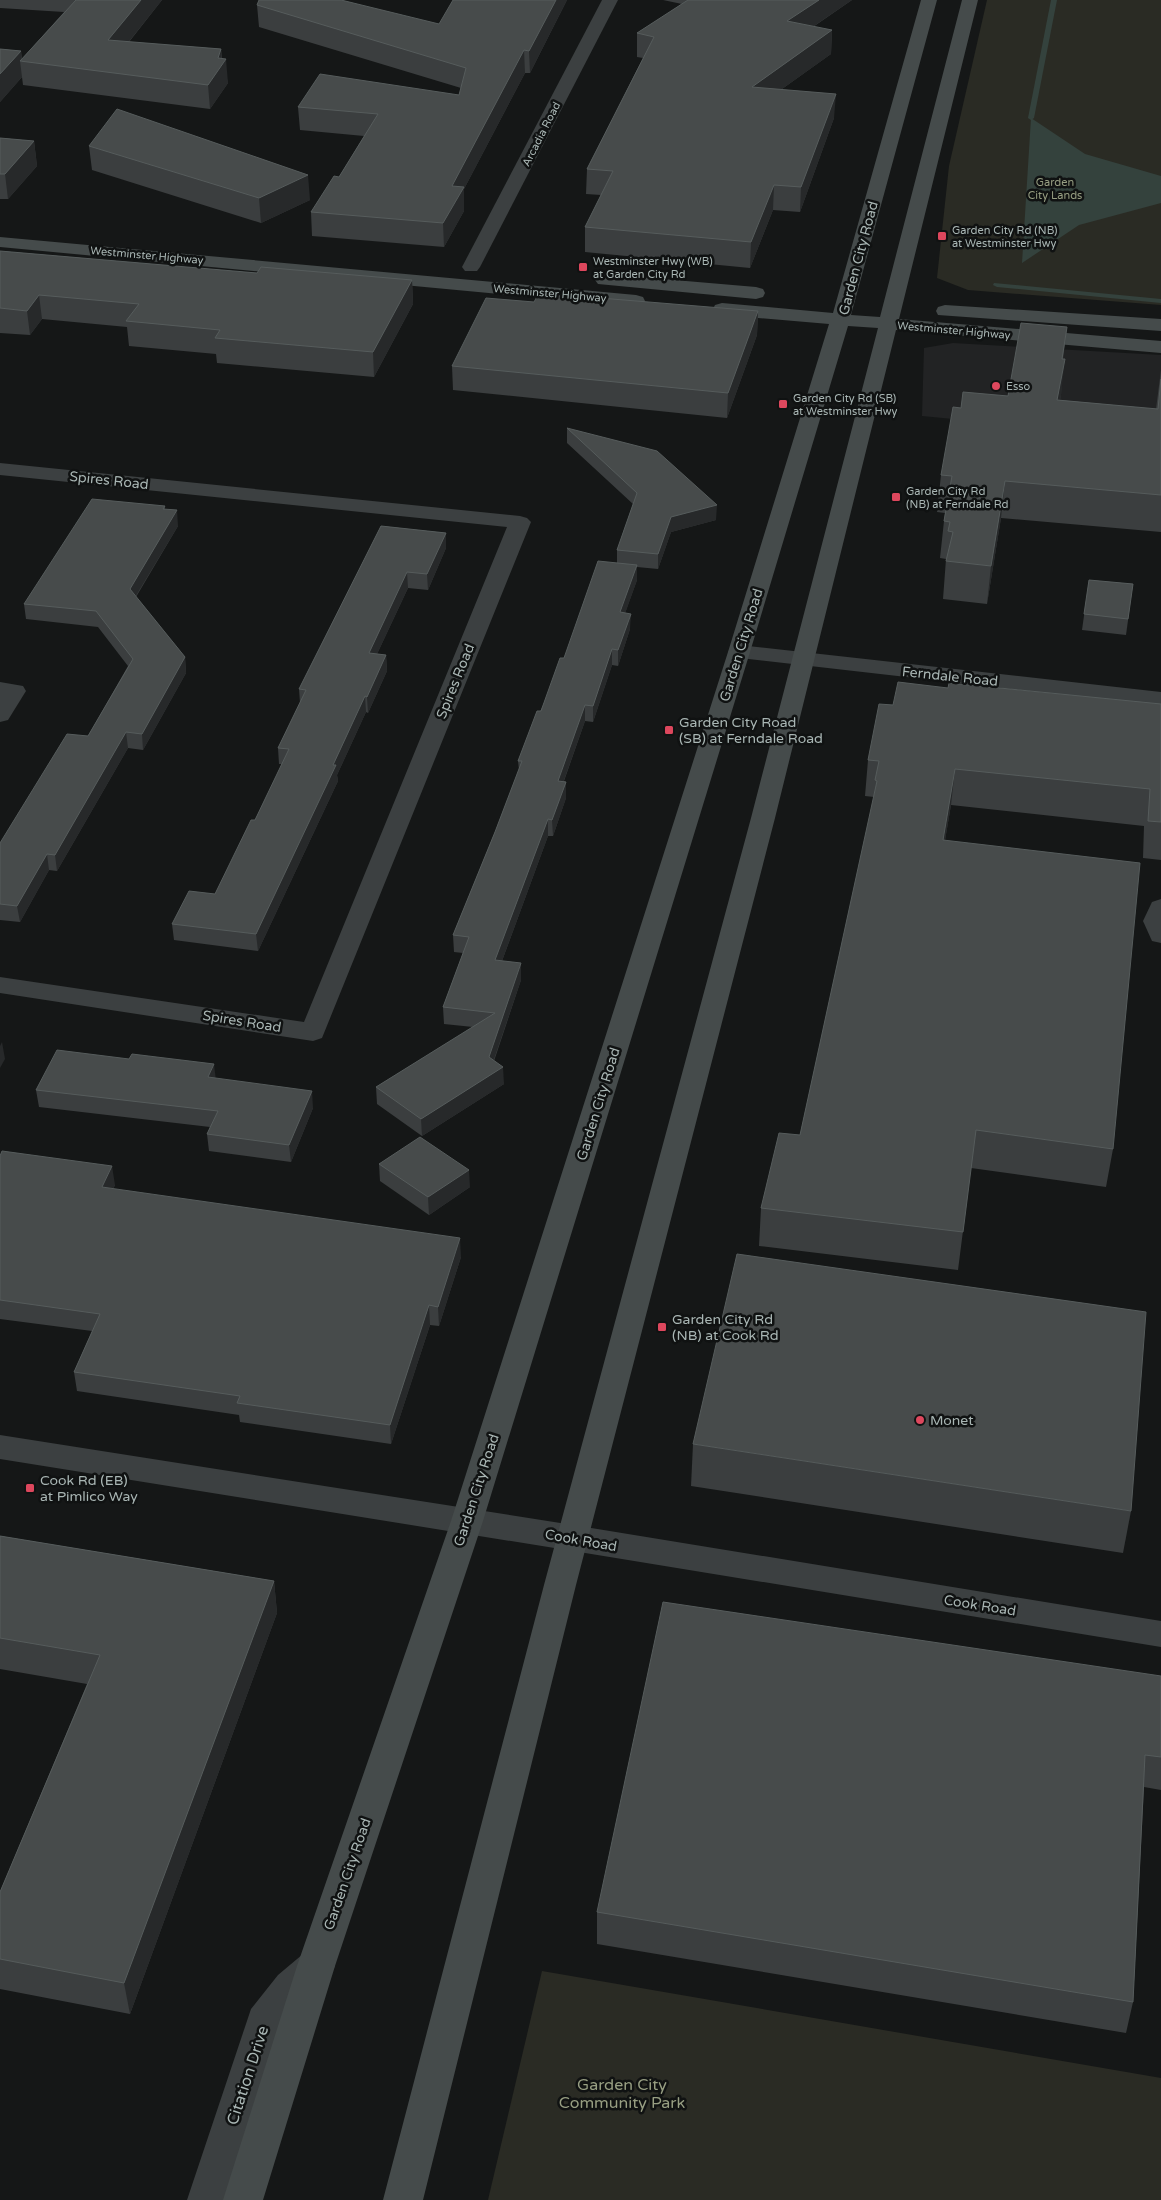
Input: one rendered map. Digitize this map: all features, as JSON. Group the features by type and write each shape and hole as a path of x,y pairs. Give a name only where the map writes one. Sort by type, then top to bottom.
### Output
{"main road":[{"name":"Garden City Road","path":"868,304 929,0"},
{"name":"Garden City Road","path":"244,2200 316,1966 467,1521 739,652 840,320 868,304 970,0"},
{"path":"0,224 53,229"},
{"name":"Westminster Highway","path":"0,242 654,303"},
{"name":"Westminster Highway","path":"451,266 491,269"},
{"name":"Westminster Highway","path":"588,278 774,295"},
{"name":"Westminster Highway","path":"826,300 1161,326"},
{"name":"Garden City Road","path":"403,2200 573,1538 763,818 887,324 868,304"},
{"name":"Westminster Highway","path":"703,307 1161,347"}],"street":[{"name":"Arcadia Road","path":"471,268 605,0"},
{"name":"Spires Road","path":"0,469 520,522 313,1032 0,985"},
{"name":"Ferndale Road","path":"739,652 1161,700"},
{"path":"0,689 15,690 0,715"},
{"path":"1161,907 1155,917 1156,928 1161,935"},
{"name":"Cook Road","path":"0,1447 1161,1634"},
{"name":"Citation Drive","path":"207,2200 264,2021 291,1987 316,1966"}],"shaded area":[{"path":"1031,118 1085,154 1161,176 1161,203 1079,225 1022,263"},
{"path":"953,343 1161,355 1161,439 922,416 924,348"}],"green space":[{"name":"Garden City Lands","path":"987,0 1161,0 1161,305 968,290 937,278 949,166"},
{"name":"Garden City Community Park","path":"542,1971 1161,2078 1161,2200 488,2200"}],"building":[{"path":"76,0 141,0 108,40 221,49 218,58 226,59 208,85 20,61"},
{"path":"259,0 341,0 439,24 453,0 556,0 529,51 524,50 452,186 464,187 443,223 311,212 334,176 339,177 378,114 298,107 320,74 459,95 466,68 257,5"},
{"path":"688,0 819,0 787,21 832,30 752,87 836,94 801,187 774,185 751,242 585,227 613,171 587,169 654,37 637,33"},
{"path":"0,49 21,51 0,74"},
{"path":"117,109 308,175 259,198 89,146"},
{"path":"0,138 34,141 5,174 0,174"},
{"path":"0,251 257,273 261,267 412,280 373,352 215,338 220,330 126,321 139,304 39,295 27,311 0,308"},
{"path":"539,293 758,311 728,393 452,366 486,298 534,302"},
{"path":"1021,323 1067,327 1062,359 1065,359 1057,400 1158,409 1161,379 1161,495 1005,481 991,566 946,561 953,532 948,531 950,522 944,521 952,476 941,475 953,407 961,408 963,392 1008,396"},
{"path":"567,428 657,451 717,505 671,517 658,554 617,550 637,493"},
{"path":"92,499 165,506 163,509 177,510 130,589 185,657 142,734 126,732 55,855 47,854 17,906 0,904 0,843 67,734 88,736 133,659 96,611 24,604"},
{"path":"381,526 446,533 427,574 407,572 369,653 386,655 367,697 365,696 333,765 336,765 256,934 172,924 189,891 215,894 251,820 255,820 289,749 278,748 306,690 299,689"},
{"path":"598,561 637,565 620,612 631,614 618,650 612,649 593,706 585,705 558,781 566,782 552,820 548,819 495,960 521,963 489,1057 503,1067 421,1119 376,1087 495,1013 443,1007 469,937 453,935 522,761 518,761 537,711 541,711 560,658 564,658"},
{"path":"1089,580 1133,584 1128,619 1084,614"},
{"path":"898,682 948,688 949,683 1161,704 1161,822 1148,821 1150,789 955,769 943,840 1140,863 1113,1149 976,1130 963,1232 761,1208 779,1133 800,1135 877,781 875,780 879,761 868,760 879,704 893,705"},
{"path":"57,1050 129,1059 132,1054 214,1064 208,1077 312,1091 289,1145 207,1134 218,1111 36,1090"},
{"path":"420,1137 469,1170 428,1197 379,1164"},
{"path":"2,1151 112,1166 102,1187 460,1238 438,1307 429,1305 390,1425 237,1403 240,1396 74,1372 100,1314 0,1300 0,1156"},
{"name":"Monet","path":"737,1254 1146,1312 1131,1511 693,1444"},
{"path":"0,1536 274,1581 124,1983 0,1959 0,1892 100,1655 0,1638"},
{"path":"663,1602 1161,1676 1161,1757 1145,1755 1133,2002 597,1912"}],"waterway":[{"path":"1031,118 1054,0"},
{"path":"997,285 1161,301"}],"place":[{"name":"Garden City Rd (NB) at Westminster Hwy","path":"942,236"},
{"name":"Westminster Hwy (WB) at Garden City Rd","path":"583,267"},
{"name":"Esso","path":"996,386"},
{"name":"Garden City Rd (SB) at Westminster Hwy","path":"783,404"},
{"name":"Garden City Rd (NB) at Ferndale Rd","path":"896,497"},
{"name":"Garden City Road (SB) at Ferndale Road","path":"669,730"},
{"name":"Garden City Rd (NB) at Cook Rd","path":"662,1327"},
{"name":"Monet","path":"920,1420"},
{"name":"Cook Rd (EB) at Pimlico Way","path":"30,1488"}]}
